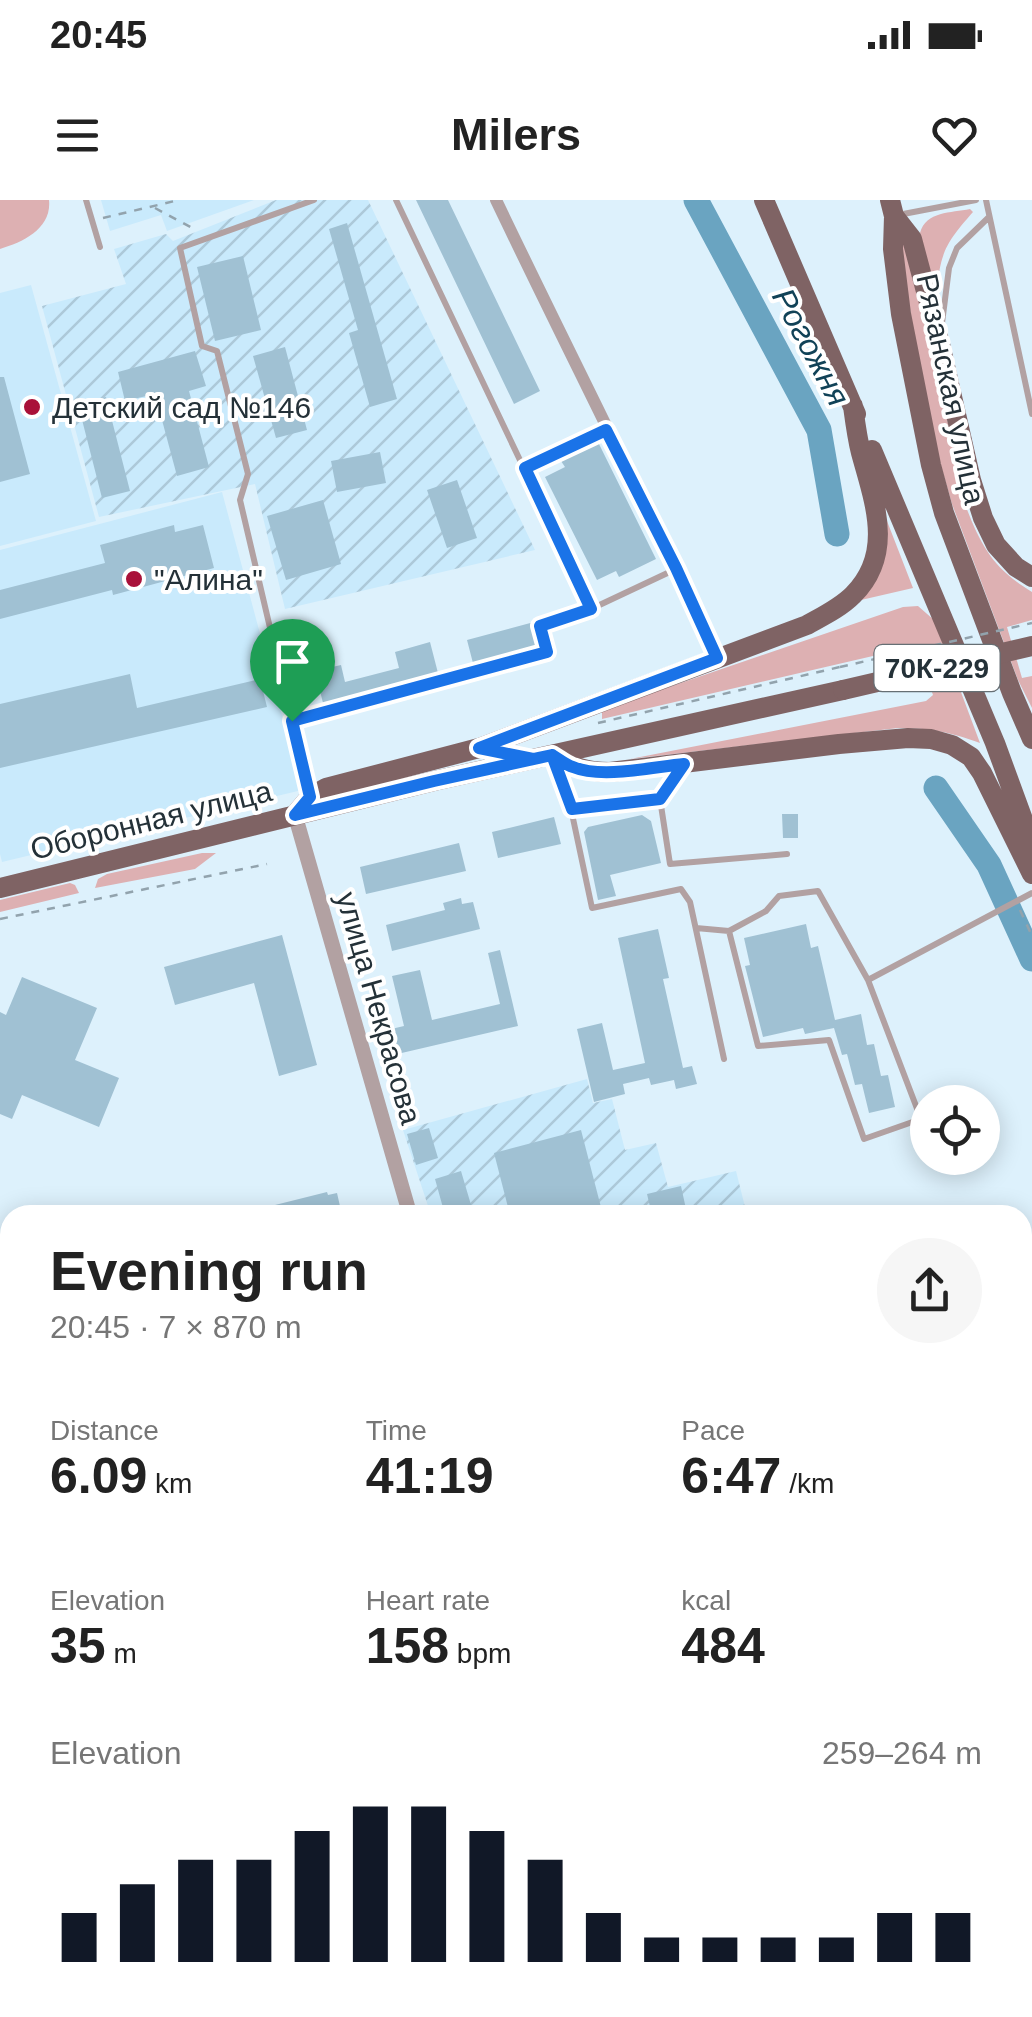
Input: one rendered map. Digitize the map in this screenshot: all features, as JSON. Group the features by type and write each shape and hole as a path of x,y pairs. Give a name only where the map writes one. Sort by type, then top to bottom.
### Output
{"main road":[{"path":"766,202 995,743 1032,844"},
{"path":"892,208 912,239 983,518 996,545 1016,567 1032,577"},
{"name":"Рязанская улица","path":"892,208 901,314 931,465 944,513 1032,739"},
{"path":"306,808 326,788 479,748 807,625 841,605 869,573 879,523 852,406"},
{"name":"Оборонная улица","path":"0,886 306,808 1032,646"},
{"path":"434,781 479,748 542,757 590,772 610,772 839,744 931,740 952,745 971,757 1032,874"}],"street":[{"path":"496,200 717,658"},
{"name":"улица Некрасова","path":"306,808 407,1205"}],"lane":[{"path":"86,200 100,246"},
{"path":"306,808 292,721 240,500 248,474 217,351 202,346 180,248 314,200"},
{"path":"396,200 591,609 676,568"},
{"path":"892,208 976,200"},
{"path":"986,200 1032,414"},
{"path":"940,344 949,268 958,248 989,217"},
{"path":"525,468 606,430"},
{"path":"542,757 572,809 592,908 681,890 690,902 724,1058"},
{"path":"684,764 660,799 670,864 786,854"},
{"path":"572,809 660,799"},
{"path":"696,928 729,931 766,911 779,896 818,890 868,980 921,1120 864,1139 829,1040 758,1046 729,931"},
{"path":"868,980 1032,894"}],"path":[{"path":"91,220 179,200"},
{"path":"154,208 210,238"},
{"path":"292,721 547,652 540,626 591,609"},
{"path":"595,724 1032,622"},
{"path":"0,919 267,864"},
{"path":"1016,903 1032,936"}],"shaded area":[{"path":"0,200 49,200 49,210 35,232 0,249"},
{"path":"101,200 254,200 167,231 161,215 110,231"},
{"path":"276,200 368,200 535,550 285,609 255,484 99,517 42,306 126,284 114,249 166,234 173,241"},
{"path":"970,209 973,212 946,250 936,295 932,295 920,233 923,226 940,214"},
{"path":"909,241 966,507 991,556 1008,575 1032,592 1032,620 1007,627 1022,678 1032,676 1032,708 952,504 936,449 900,243"},
{"name":"Детский сад №146","path":"31,285 96,521 0,546 0,293"},
{"path":"222,492 302,790 2,862 0,550"},
{"path":"887,521 913,588 861,600"},
{"path":"918,606 934,620 980,743 940,731 898,728 630,759 926,701 933,695 916,646 602,719 602,710 903,607"},
{"path":"216,853 195,869 95,888 98,879 107,874"},
{"path":"70,883 79,893 0,912 0,900"},
{"path":"587,1079 593,1103 612,1099 625,1150 656,1143 668,1187 736,1171 744,1205 428,1205 403,1130"}],"building":[{"path":"416,200 448,200 540,391 514,404"},
{"path":"347,223 397,399 370,407 349,333 358,330 329,229"},
{"path":"243,256 261,330 215,341 197,267"},
{"path":"285,347 307,430 276,438 253,356"},
{"path":"195,351 206,386 189,391 209,467 177,476 155,394 125,401 118,372"},
{"path":"0,377 4,377 30,474 0,482"},
{"path":"106,397 130,491 102,498 78,404"},
{"path":"598,442 656,559 619,577 616,571 597,580 545,477 565,467 561,461"},
{"path":"380,452 386,483 337,492 331,461"},
{"path":"457,480 477,538 447,548 427,490"},
{"path":"323,500 341,564 286,580 267,516"},
{"path":"174,525 175,532 203,525 214,568 0,619 0,590 105,563 100,545"},
{"path":"534,622 542,648 474,667 467,640"},
{"path":"430,642 438,673 323,703 315,671 341,665 345,682 399,668 395,652"},
{"path":"130,674 137,708 260,679 267,707 0,768 0,704"},
{"path":"782,814 798,814 798,838 783,838"},
{"path":"642,815 651,821 661,863 610,875 616,896 598,900 584,832 588,827"},
{"path":"554,817 561,844 498,858 492,832"},
{"path":"459,843 466,871 366,894 360,867"},
{"path":"461,898 462,904 473,902 480,929 392,951 386,925 445,910 443,903"},
{"path":"806,924 811,948 818,946 835,1020 861,1014 867,1045 874,1044 881,1076 888,1075 895,1107 869,1113 862,1084 855,1085 847,1054 842,1055 834,1028 805,1034 803,1028 763,1037 745,966 750,965 744,938"},
{"path":"658,929 669,978 663,979 683,1068 692,1066 697,1084 676,1089 674,1080 651,1085 649,1078 623,1084 625,1094 594,1102 577,1029 602,1023 613,1070 645,1063 618,938"},
{"path":"282,935 317,1065 279,1076 254,983 175,1005 164,967"},
{"path":"500,950 518,1026 393,1055 387,1030 404,1026 392,976 420,970 432,1020 500,1004 488,953"},
{"path":"22,977 97,1008 75,1060 119,1078 99,1127 22,1095 12,1119 0,1114 0,1012 6,1015"},
{"path":"429,1128 438,1158 416,1165 407,1134"},
{"path":"581,1130 600,1205 507,1205 494,1153"},
{"path":"461,1171 471,1205 442,1205 435,1179"},
{"path":"681,1186 685,1205 650,1205 647,1194"},
{"path":"327,1192 337,1193 340,1205 275,1205"}],"waterway":[{"name":"Рогожня","path":"696,200 819,430 837,534"},
{"name":"Рогожня","path":"936,788 989,865 1032,959"}],"place":[{"name":"Детский сад №146","path":"32,407"},
{"name":"\"Алина\"","path":"134,579"}],"route":[{"path":"292,721 310,797 295,815 552,755 572,809 660,799 684,764 590,772 552,755 533,759 479,748 717,658 606,430 525,468 591,609 540,626 547,652 292,721"}]}
